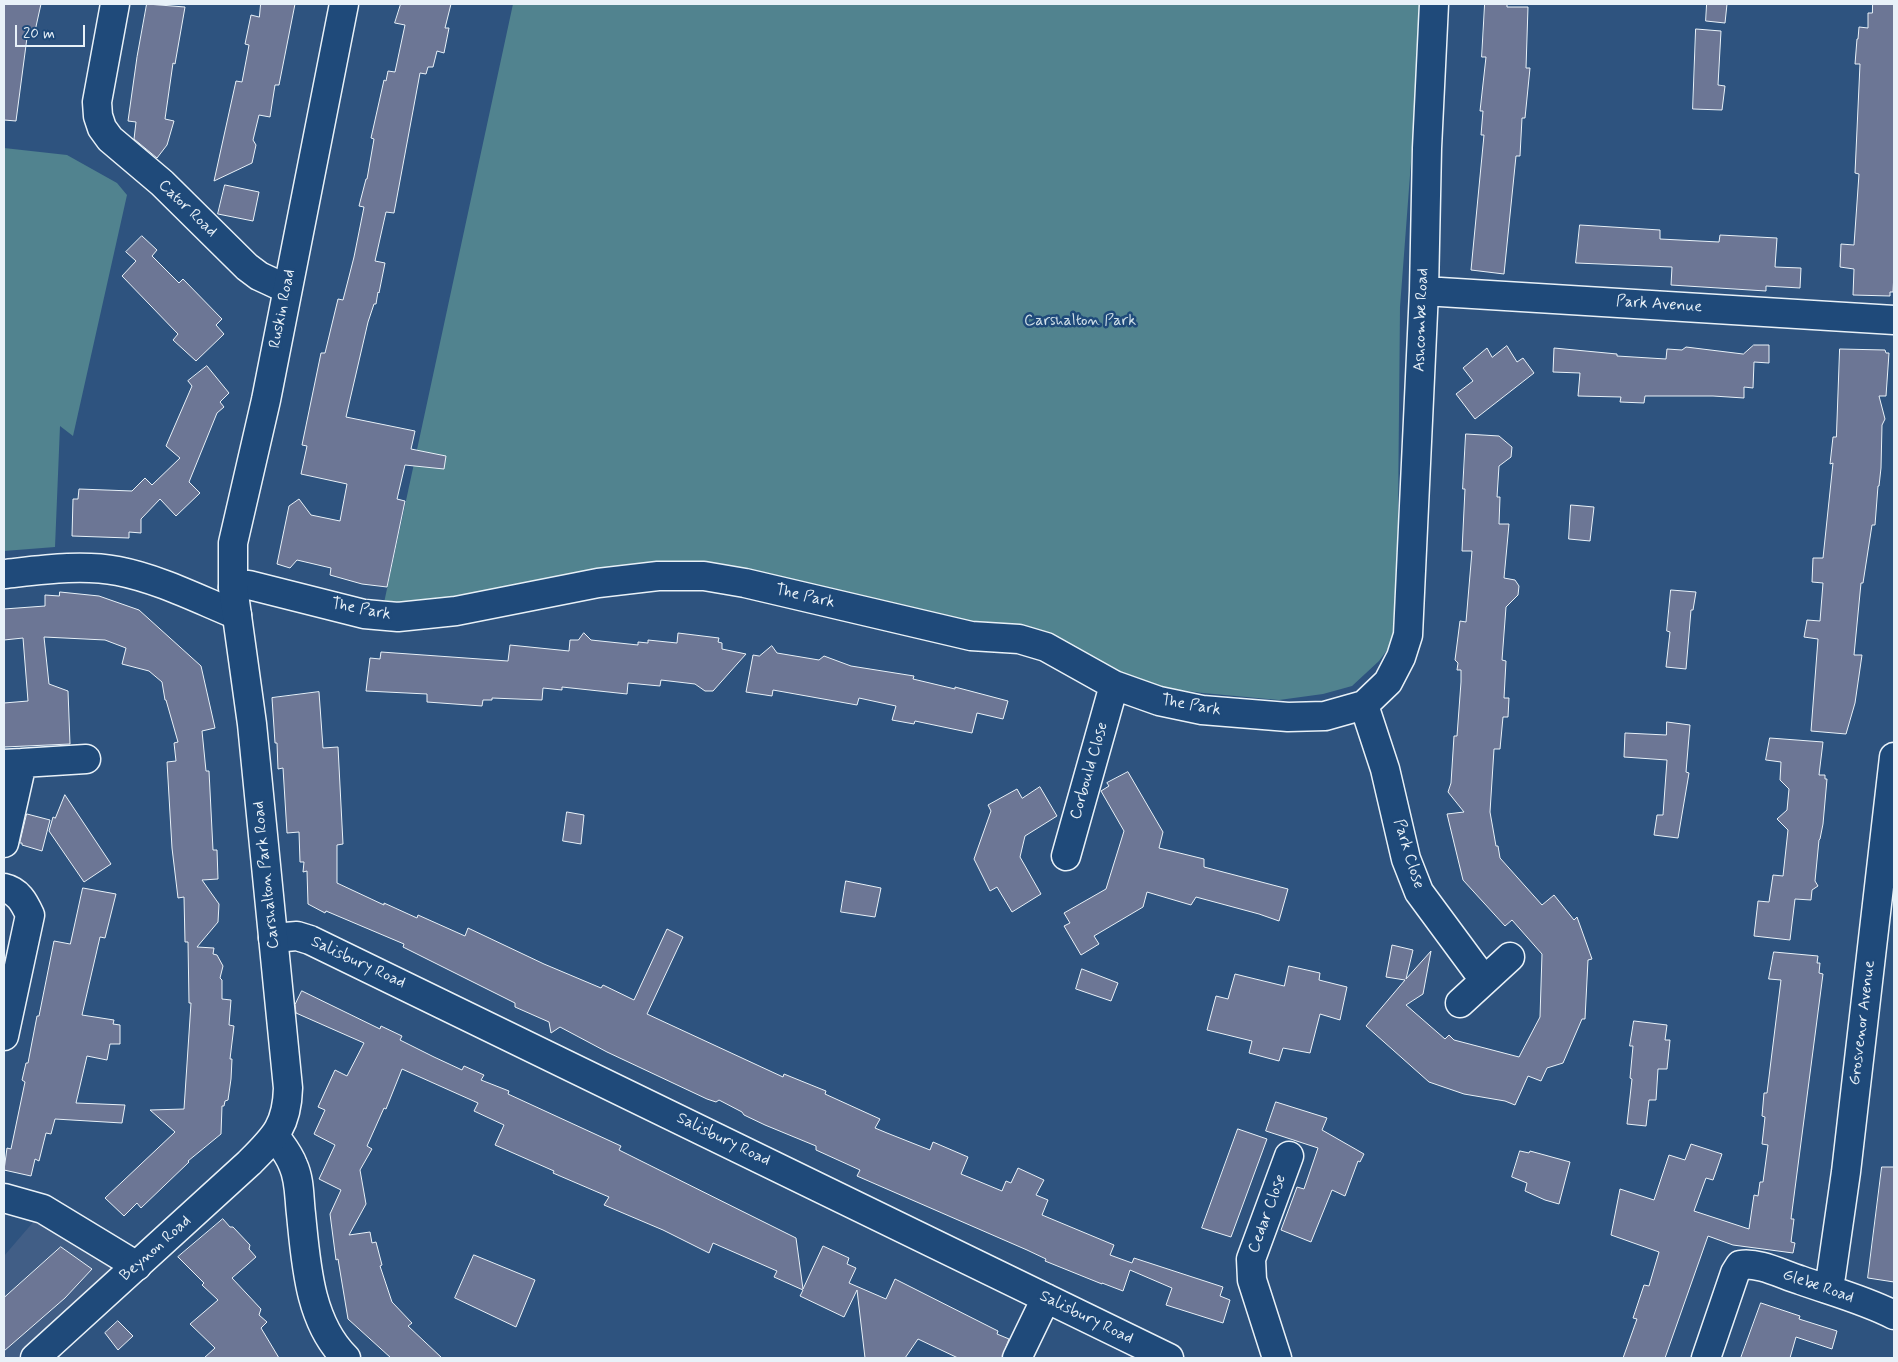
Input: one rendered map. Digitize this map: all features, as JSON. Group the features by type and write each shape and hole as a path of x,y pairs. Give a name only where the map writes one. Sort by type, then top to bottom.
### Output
{"street":[{"name":"Cator Road","path":"114,4 97,102 98,116 102,128 110,139 162,183 247,267 259,276 287,289"},
{"name":"Ruskin Road","path":"237,615 233,587 233,543 256,447 344,4"},
{"name":"Ashcombe Road","path":"1408,635 1424,291 1427,148 1434,4"},
{"name":"Park Avenue","path":"1424,291 1894,320"},
{"path":"4,574 82,568 118,571 150,580 237,615"},
{"name":"The Park","path":"233,587 249,585 364,614 398,617 456,610 598,583 658,576 704,576 745,583 971,636 1019,640 1046,647 1114,685 1159,701 1202,710 1288,717 1325,716 1364,704 1388,682 1401,657 1408,635"},
{"name":"Carshalton Park Road","path":"237,615 252,724 288,1088 286,1114 274,1136"},
{"name":"Corbould Close","path":"1066,856 1114,685"},
{"name":"Park Close","path":"1364,704 1385,769 1406,859 1419,892 1484,980"},
{"name":"Grosvenor Avenue","path":"1827,1289 1831,1276 1846,1172 1894,757"},
{"path":"4,843 13,763 86,759"},
{"path":"4,888 11,889 23,900 30,915 4,1036"},
{"name":"Salisbury Road","path":"273,938 297,936 310,940 1169,1358"},
{"path":"1460,1003 1510,957"},
{"path":"274,1136 288,1153 294,1168 306,1260 318,1313 331,1338 346,1358"},
{"name":"Beynon Road","path":"35,1358 249,1164 274,1136"},
{"name":"Cedar Close","path":"1278,1358 1252,1280 1252,1259 1289,1156"},
{"path":"4,1198 44,1208 137,1266"},
{"name":"Glebe Road","path":"1706,1358 1740,1265 1748,1264 1827,1289 1894,1315"},
{"path":"1017,1358 1046,1298"}],"shaded area":[{"path":"41,1213 125,1265 23,1358 4,1358 4,1256"}],"green space":[{"name":"Carshalton Park","path":"513,4 1423,4 1400,307 1396,638 1379,661 1352,686 1323,694 1279,700 1203,693 1119,682 1051,645 742,578 382,612"},
{"path":"4,148 67,155 117,183 127,195 73,436 60,426 55,547 4,551"}],"building":[{"path":"4,4 41,4 35,31 28,30 16,121 4,120"},
{"path":"147,4 185,7 175,64 173,63 165,119 174,121 167,145 157,158 134,139 136,122 128,121"},
{"path":"261,4 295,4 279,85 275,85 270,117 259,115 253,140 256,145 252,163 214,181 236,81 242,82 249,45 245,44 251,15 259,17"},
{"path":"401,4 451,4 445,28 449,28 444,53 437,51 433,67 428,67 426,74 420,73 394,213 386,212 375,261 385,263 379,293 368,322 346,417 415,431 411,449 446,456 444,469 405,465 397,499 405,501 387,587 362,584 330,575 331,568 297,560 290,568 277,564 289,506 299,499 311,515 340,521 347,484 301,474 307,446 302,445 321,353 325,353 338,299 343,300 354,257 364,207 359,206 367,179 374,139 371,138 384,80 386,81 388,71 395,72 405,25 395,23"},
{"path":"1485,4 1507,4 1507,7 1528,7 1526,68 1530,68 1525,118 1522,118 1520,156 1516,156 1504,274 1471,270 1484,135 1481,135 1483,111 1480,111 1486,57 1482,57"},
{"path":"1707,4 1727,4 1725,23 1706,21"},
{"path":"1873,4 1894,4 1894,273 1893,292 1890,292 1890,296 1853,295 1854,269 1840,267 1841,244 1854,245 1859,174 1855,173 1860,64 1855,64 1857,39 1859,27 1868,28 1868,13 1872,13"},
{"path":"1696,29 1721,31 1718,85 1725,86 1722,110 1693,109"},
{"path":"225,185 259,192 253,221 218,214"},
{"path":"1580,225 1660,230 1660,239 1719,242 1720,235 1777,238 1775,267 1801,268 1800,288 1766,286 1766,291 1671,285 1672,267 1576,263"},
{"path":"142,236 157,250 152,256 179,283 183,279 222,319 216,325 224,334 196,361 173,340 178,334 122,276 136,261 126,252"},
{"path":"1754,345 1769,345 1769,363 1754,362 1753,388 1744,387 1744,398 1645,396 1644,403 1620,402 1621,397 1578,396 1580,373 1553,372 1554,348 1617,354 1617,356 1666,359 1667,349 1682,350 1686,347 1743,354"},
{"path":"1507,346 1517,362 1523,358 1534,373 1475,419 1456,394 1473,381 1463,368 1487,348 1492,357"},
{"path":"1840,349 1885,350 1886,353 1889,353 1886,396 1879,396 1885,419 1882,425 1881,468 1875,525 1872,525 1863,583 1861,583 1854,655 1862,655 1855,703 1846,734 1811,731 1818,639 1804,637 1807,620 1820,621 1823,583 1812,582 1813,558 1823,558 1833,463 1830,464 1833,437 1836,437"},
{"path":"207,366 229,393 220,402 224,407 217,413 189,482 200,493 176,516 160,499 141,519 141,533 129,532 129,538 72,536 73,499 78,499 79,489 132,491 145,478 152,485 180,458 166,446 192,386 188,381"},
{"path":"1466,434 1499,436 1512,447 1511,457 1499,466 1497,497 1500,497 1499,524 1509,524 1504,578 1515,580 1519,586 1518,595 1506,607 1502,660 1506,661 1504,698 1509,698 1508,717 1503,717 1500,749 1494,749 1490,812 1496,846 1498,846 1500,858 1542,905 1554,895 1574,920 1577,917 1592,959 1588,960 1585,1019 1582,1019 1563,1063 1547,1068 1541,1081 1528,1076 1515,1105 1505,1101 1464,1094 1429,1082 1366,1026 1405,980 1386,977 1392,945 1413,950 1406,979 1431,951 1423,994 1406,1005 1445,1039 1449,1035 1454,1040 1519,1057 1540,1017 1542,954 1512,920 1505,926 1463,880 1447,814 1464,812 1448,792 1451,783 1454,736 1457,736 1461,682 1461,670 1457,670 1458,663 1455,660 1460,621 1466,622 1472,551 1462,551"},
{"path":"1571,505 1594,507 1590,541 1569,539"},
{"path":"1671,590 1696,592 1693,610 1691,610 1686,669 1666,667 1670,632 1667,631"},
{"path":"60,592 99,596 139,610 201,666 215,728 202,731 206,771 209,771 213,850 217,850 218,879 202,880 219,904 218,922 197,947 214,948 213,954 217,955 223,966 220,978 222,980 222,999 231,1000 229,1025 234,1026 228,1100 222,1106 221,1134 188,1161 141,1208 137,1203 124,1216 105,1198 175,1132 150,1110 184,1109 191,1003 189,1003 188,942 185,942 184,897 178,898 172,848 167,762 176,761 174,743 178,742 165,700 162,682 149,671 122,664 126,648 105,640 44,637 49,684 68,691 70,744 4,747 4,703 28,701 23,638 4,640 4,609 45,606 45,595 59,596"},
{"path":"584,633 591,640 638,645 638,642 648,643 648,640 677,643 678,633 719,638 718,642 722,643 722,649 746,654 713,691 705,691 695,684 661,680 660,686 628,683 627,694 562,687 562,690 543,688 542,700 492,698 492,700 483,700 482,706 427,702 427,694 366,691 370,658 380,659 381,652 508,661 510,645 569,651 570,640 578,640"},
{"path":"772,646 777,653 819,660 824,656 851,666 914,676 913,679 955,689 955,687 1008,701 1003,719 977,713 972,733 915,721 914,724 892,720 896,706 859,698 857,705 773,690 772,696 746,692 753,655 759,656"},
{"path":"319,692 323,748 338,747 343,844 337,845 337,883 384,905 384,903 417,918 418,915 465,936 468,928 544,964 601,988 603,985 634,1000 667,929 683,937 647,1014 783,1077 784,1074 826,1091 825,1094 880,1119 875,1128 930,1150 933,1142 968,1157 961,1174 1002,1191 1006,1181 1011,1183 1018,1168 1044,1180 1036,1195 1048,1200 1042,1215 1114,1245 1110,1255 1132,1263 1134,1258 1223,1287 1220,1296 1230,1300 1223,1323 1166,1305 1172,1288 1130,1270 1123,1291 1102,1284 1045,1261 1046,1259 1027,1250 857,1176 860,1170 816,1150 816,1146 765,1125 719,1100 716,1102 707,1099 607,1052 560,1027 551,1033 549,1022 515,1007 515,1003 403,947 404,944 326,911 325,913 308,904 307,871 303,872 304,862 300,862 299,832 287,833 283,768 278,769 272,698"},
{"path":"1667,722 1690,725 1686,772 1689,773 1678,838 1654,835 1657,815 1663,815 1667,760 1624,757 1625,733 1666,735"},
{"path":"1770,738 1823,742 1819,775 1825,775 1825,779 1827,779 1815,881 1818,886 1812,890 1811,900 1795,899 1790,940 1754,936 1758,901 1769,902 1773,875 1783,876 1788,830 1777,819 1787,810 1789,789 1780,780 1781,762 1766,760"},
{"path":"1128,772 1163,832 1159,848 1204,859 1204,867 1288,889 1279,921 1196,897 1191,905 1147,892 1143,907 1094,936 1099,944 1081,955 1064,926 1070,923 1064,913 1106,889 1124,831 1101,791 1109,786 1107,783"},
{"path":"1040,787 1057,816 1025,836 1020,857 1041,894 1012,912 997,887 990,891 974,859 991,811 988,805 1017,789 1022,798"},
{"path":"65,795 111,864 84,882 49,831 53,817 55,818"},
{"path":"567,812 584,815 581,844 563,841"},
{"path":"27,814 50,820 42,851 20,843"},
{"path":"846,881 881,888 875,917 841,912"},
{"path":"83,888 116,894 105,938 100,937 82,1015 114,1020 113,1024 120,1025 120,1044 110,1044 107,1060 87,1056 76,1103 125,1105 122,1123 55,1119 51,1134 46,1133 39,1161 35,1159 31,1176 4,1170 7,1148 11,1149 25,1082 22,1080 26,1063 28,1063 37,1016 39,1016 54,941 70,944"},
{"path":"1774,952 1818,956 1817,963 1820,963 1819,973 1823,974 1791,1219 1794,1219 1791,1242 1795,1243 1793,1253 1733,1245 1708,1236 1665,1358 1623,1358 1637,1319 1633,1318 1644,1285 1649,1286 1659,1252 1611,1235 1620,1189 1654,1200 1669,1155 1685,1160 1691,1144 1722,1154 1713,1180 1706,1178 1694,1211 1749,1229 1754,1195 1758,1196 1760,1182 1763,1182 1768,1145 1762,1144 1765,1117 1762,1116 1764,1093 1767,1093 1781,980 1769,979"},
{"path":"1289,966 1320,973 1319,980 1347,987 1340,1020 1320,1014 1310,1053 1283,1048 1279,1061 1249,1053 1252,1041 1207,1030 1216,996 1228,999 1235,974 1284,986"},
{"path":"1082,969 1118,983 1111,1001 1076,989"},
{"path":"302,991 380,1029 381,1026 402,1036 400,1040 462,1070 464,1066 484,1075 481,1080 509,1091 508,1094 621,1146 619,1150 796,1238 803,1289 823,1246 849,1258 847,1264 856,1268 849,1283 886,1299 895,1279 998,1331 997,1334 1009,1339 1002,1358 958,1358 918,1339 905,1358 865,1358 857,1290 844,1317 800,1296 803,1290 774,1277 777,1271 713,1243 709,1253 663,1230 604,1205 609,1197 495,1145 504,1125 474,1111 478,1103 402,1069 386,1109 384,1108 367,1146 372,1149 360,1170 366,1204 349,1235 370,1232 372,1243 376,1242 382,1265 380,1266 392,1302 412,1323 408,1326 442,1358 391,1358 348,1319 338,1259 336,1260 330,1214 341,1190 319,1179 335,1145 314,1134 325,1110 318,1107 335,1070 347,1076 364,1043 296,1013 295,1005"},
{"path":"1634,1021 1667,1025 1665,1040 1670,1040 1667,1069 1658,1069 1656,1100 1649,1100 1646,1126 1627,1124 1632,1079 1630,1078 1633,1046 1630,1046"},
{"path":"1276,1102 1327,1118 1322,1130 1364,1154 1360,1162 1358,1161 1345,1196 1332,1190 1311,1242 1281,1230 1297,1187 1304,1189 1318,1148 1266,1131"},
{"path":"1238,1129 1267,1139 1231,1237 1202,1228"},
{"path":"1520,1151 1529,1153 1530,1151 1570,1162 1559,1204 1525,1191 1527,1183 1512,1177"},
{"path":"1882,1167 1894,1167 1894,1282 1868,1278"},
{"path":"223,1219 250,1245 249,1249 256,1257 232,1278 261,1309 259,1315 267,1322 261,1328 279,1358 204,1358 215,1348 190,1324 218,1300 178,1257"},
{"path":"61,1247 92,1269 65,1298 4,1351 4,1298"},
{"path":"474,1255 535,1280 516,1327 455,1298"},
{"path":"1761,1303 1800,1316 1799,1319 1837,1331 1832,1349 1796,1337 1790,1358 1741,1358"},
{"path":"118,1321 133,1336 118,1350 105,1333"}]}
